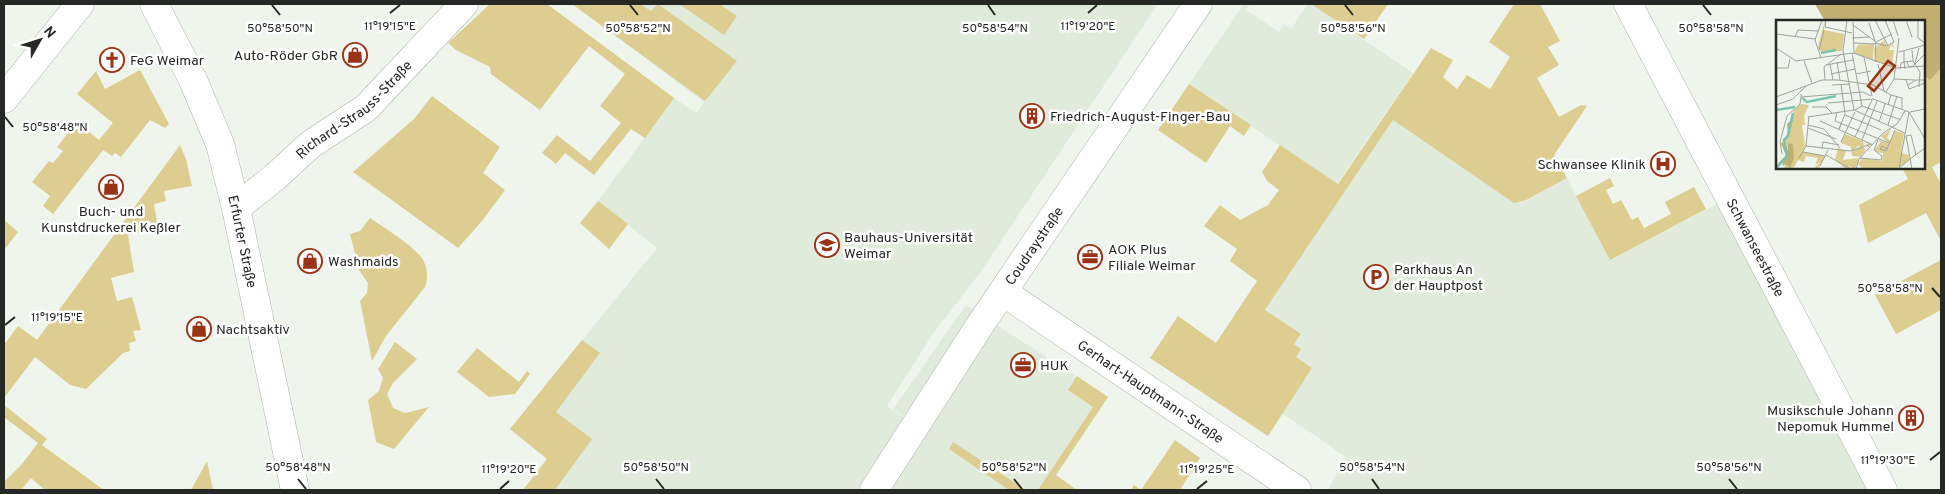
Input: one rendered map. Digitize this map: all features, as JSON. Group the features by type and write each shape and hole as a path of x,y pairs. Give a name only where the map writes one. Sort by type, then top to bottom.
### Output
{"street":[{"path":"4,99 80,4"},
{"name":"Erfurter Straße","path":"154,4 193,80 220,144 236,208 296,490"},
{"name":"Richard-Strauss-Straße","path":"236,208 275,177 311,144 366,108 464,4"},
{"name":"Coudraystraße","path":"874,490 980,325 1198,4"},
{"name":"Schwanseestraße","path":"1628,4 1837,406 1883,490"},
{"name":"Gerhart-Hauptmann-Straße","path":"1003,292 1297,490"}],"shaded area":[{"path":"490,4 547,4 674,98 645,138 631,129 594,175 565,153 556,164 542,153 557,135 590,161 621,123 600,106 625,74 589,46 540,110 491,74 490,67 456,50 448,43"},
{"name":"Bauhaus-Universität Weimar","path":"572,4 1158,4 982,270 932,335 887,406 923,431 893,409 966,305 1108,397 1046,490 555,490 558,487 547,459 510,429 657,248 598,201 674,98 696,113 704,102"},
{"path":"572,4 640,4 651,11 658,4 737,61 705,101"},
{"path":"679,4 719,4 737,16 724,35"},
{"path":"1244,4 1250,4 1246,10 1279,32 1284,24 1291,29 1308,4 1311,4 1413,73 1337,184 1189,84"},
{"path":"1311,4 1388,4 1364,39"},
{"path":"1514,4 1540,4 1560,41 1548,47 1559,65 1537,78 1559,117 1581,105 1587,106 1554,155 1567,178 1526,200 1514,203 1393,120 1265,310 1301,334 1294,344 1301,349 1296,357 1312,368 1268,436 1150,358 1178,316 1216,343 1257,281 1230,261 1237,249 1204,226 1220,205 1240,220 1268,205 1279,190 1267,181 1262,172 1280,145 1338,184 1431,48 1453,60 1443,77 1457,89 1467,75 1490,89 1510,57 1489,42"},
{"path":"1815,4 1941,4 1941,162 1932,167 1941,184 1941,241 1926,213 1868,243 1859,205 1908,179 1903,169 1925,169 1925,20 1824,20"},
{"path":"1815,4 1941,4 1941,68 1930,80 1925,76 1925,20 1824,20"},
{"path":"140,70 169,124 165,128 150,120 121,157 115,153 112,156 103,150 53,214 43,206 50,196 32,182 49,161 53,163 63,151 57,147 77,122 99,140 113,123 77,94 96,71 105,89"},
{"path":"1189,84 1251,125 1244,136 1230,126 1206,163 1158,130"},
{"path":"432,96 500,147 483,173 505,190 482,221 458,248 353,172 414,119"},
{"path":"1393,120 1514,202 1526,200 1567,178 1610,260 1728,198 1886,490 1328,490 1346,457 1282,413 1312,368 1296,357 1294,344 1301,335 1265,310"},
{"path":"180,145 186,159 192,186 164,191 166,201 154,204 158,229 128,235 134,272 111,278 117,301 132,297 141,330 133,331 136,341 129,343 130,351 123,353 86,389 70,385 35,357 4,398 4,345 18,326 37,340"},
{"path":"1610,178 1614,186 1606,190 1613,204 1621,200 1632,220 1638,217 1644,228 1671,214 1665,202 1694,187 1706,209 1610,260 1576,196"},
{"path":"598,201 628,224 609,249 580,223"},
{"path":"370,218 414,249 423,260 427,274 425,287 386,336 372,361 360,301 367,293 368,283 359,270 350,234 360,231"},
{"path":"4,220 18,232 4,250"},
{"path":"1941,260 1941,310 1896,334 1875,295"},
{"path":"582,340 600,353 556,412 592,439 555,490 523,490 547,459 510,429"},
{"path":"395,342 417,359 393,383 387,394 393,408 405,413 429,407 394,449 376,442 368,400 379,391 383,378 378,369"},
{"path":"477,348 519,382 527,371 530,374 515,394 489,397 457,372"},
{"path":"1077,376 1108,397 1056,475 1077,490 1038,490 1093,407 1068,390"},
{"path":"4,405 47,439 42,445 104,490 45,490 31,478 21,490 4,490 4,482 22,464 38,443 4,417"},
{"path":"1175,440 1200,458 1180,490 1141,490"},
{"path":"953,442 1026,490 1009,490 949,449"},
{"path":"207,461 213,490 191,490"},
{"path":"1134,485 1141,490 1131,490"}],"place":[{"name":"Auto-Röder GbR","path":"355,55"},
{"name":"FeG Weimar","path":"112,60"},
{"name":"Friedrich-August-Finger-Bau","path":"1032,116"},
{"name":"Schwansee Klinik","path":"1663,164"},
{"name":"Buch- und Kunstdruckerei Keßler","path":"111,187"},
{"name":"Bauhaus-Universität Weimar","path":"827,245"},
{"name":"AOK Plus Filiale Weimar","path":"1090,257"},
{"name":"Washmaids","path":"310,261"},
{"name":"Parkhaus An der Hauptpost","path":"1376,277"},
{"name":"Nachtsaktiv","path":"199,329"},
{"name":"HUK","path":"1023,365"},
{"name":"Musikschule Johann Nepomuk Hummel","path":"1911,418"}]}
